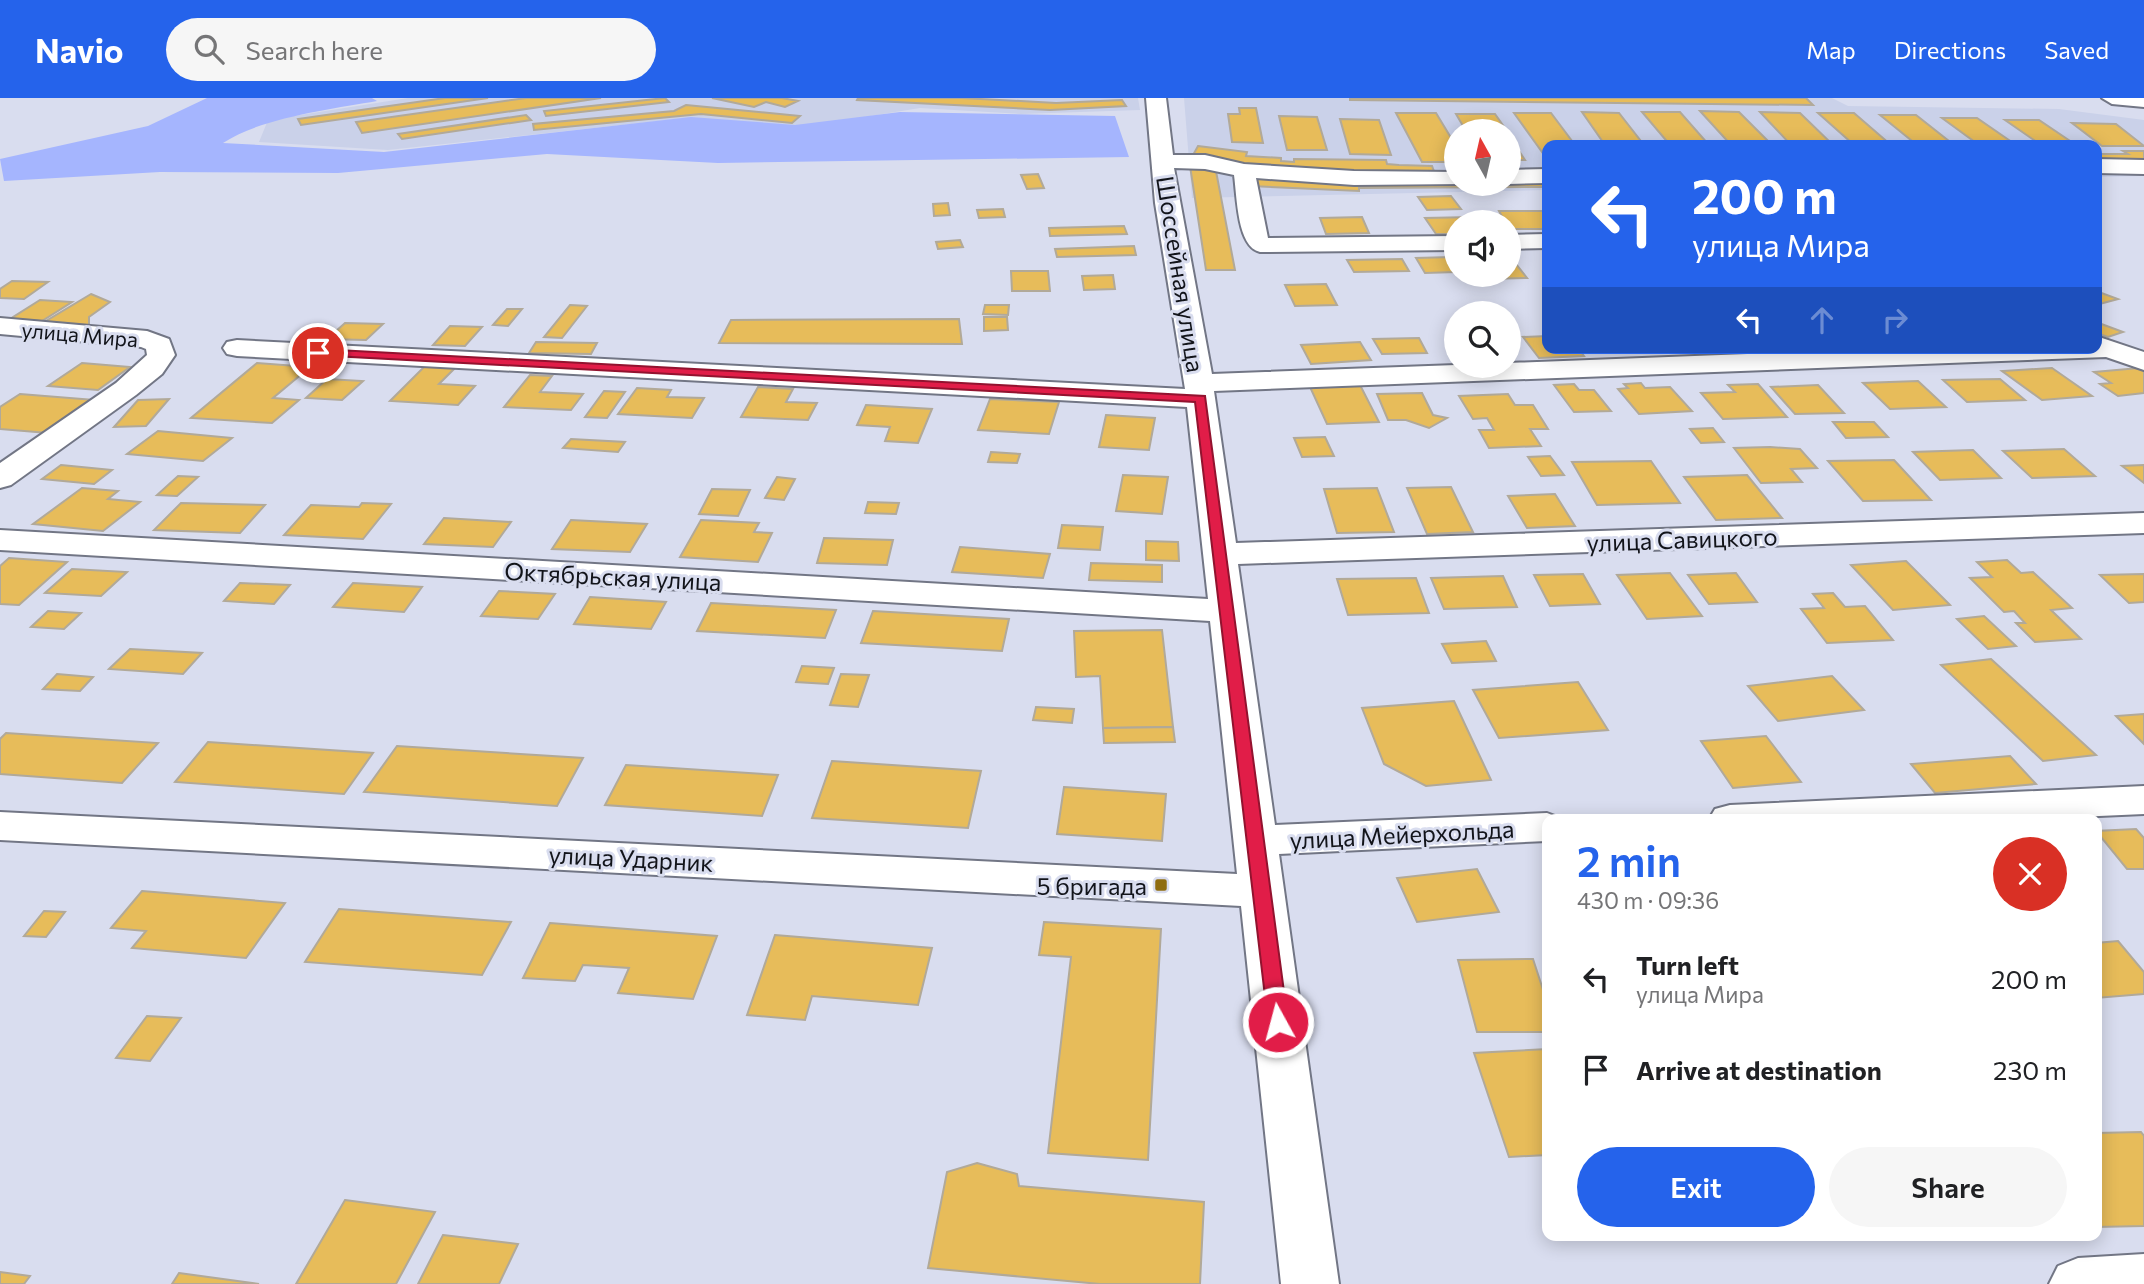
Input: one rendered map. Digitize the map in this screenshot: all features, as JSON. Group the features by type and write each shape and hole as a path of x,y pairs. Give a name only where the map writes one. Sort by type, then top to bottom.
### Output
{"street":[{"name":"Шоссейная улица","path":"1156,98 1167,203 1200,391 1310,1284"},
{"path":"2112,98 2144,101"},
{"path":"1162,161 1205,162 1244,171 1354,178 1444,178"},
{"path":"2102,166 2144,167"},
{"path":"1244,171 1255,240 1260,245 1444,243"},
{"path":"1521,177 1542,176"},
{"path":"1521,242 1542,241"},
{"name":"улица Мира","path":"0,326 127,336 146,339 159,345 161,355 152,368 40,449"},
{"path":"2103,346 2144,362"},
{"path":"237,348 1200,391 1942,354"},
{"path":"0,444 40,449"},
{"path":"0,478 40,449"},
{"name":"улица Савицкого","path":"1220,554 2144,523"},
{"name":"Октябрьская улица","path":"0,540 1226,611"},
{"path":"1839,814 2144,800"},
{"name":"улица Ударник","path":"0,826 1262,891"},
{"name":"улица Мейерхольда","path":"1257,841 1542,827"},
{"path":"2078,1284 2144,1280"}],"shaded area":[{"path":"207,98 372,98 377,101 276,121 238,134 223,143 384,152 691,117 795,125 900,112 1115,116 1129,157 718,163 547,154 338,173 160,172 4,181 0,159 148,126"},
{"path":"408,98 1138,98 1140,110 1021,114 920,108 802,127 678,119 388,150 259,142 268,120"},
{"path":"1184,98 1832,98 1848,106 2059,109 2144,120 2144,176 2102,177 2102,140 1542,140 1542,190 1521,191 1521,119 1444,119 1444,192 1192,198"}],"building":[{"path":"445,98 488,98 301,125 298,119"},
{"path":"526,98 601,98 362,133 356,122"},
{"path":"665,98 669,102 546,116 544,111"},
{"path":"712,98 782,98 798,101 785,107 766,102 754,107"},
{"path":"962,98 1056,103 1122,100 1126,106 1050,110 857,100"},
{"path":"1806,98 1813,105 1350,100"},
{"path":"686,105 800,116 792,123 701,114 534,130 533,124 674,111"},
{"path":"1239,108 1256,108 1263,143 1232,142 1228,114 1240,114"},
{"path":"1700,111 1739,112 1767,140 1726,140"},
{"path":"1582,112 1619,113 1640,140 1602,140"},
{"path":"1642,112 1680,112 1705,140 1666,140"},
{"path":"1760,112 1800,113 1828,140 1786,140"},
{"path":"1396,113 1436,113 1444,126 1444,162 1422,162"},
{"path":"1514,113 1551,113 1571,140 1542,140 1542,152 1521,119"},
{"path":"1818,113 1854,113 1885,140 1848,140"},
{"path":"1456,114 1495,114 1499,119 1459,119"},
{"path":"526,115 531,120 402,139 398,134"},
{"path":"1880,115 1916,115 1948,140 1911,140"},
{"path":"1279,116 1317,117 1327,150 1287,150"},
{"path":"1942,118 1977,118 2009,140 1972,140"},
{"path":"1340,119 1379,120 1391,155 1350,154"},
{"path":"2005,120 2039,120 2069,140 2034,140"},
{"path":"2072,123 2116,124 2144,146 2102,146 2102,140 2094,140"},
{"path":"1198,146 1247,152 1246,156 1281,158 1281,161 1294,162 1294,159 1386,160 1387,164 1432,166 1435,174 1251,168 1193,155"},
{"path":"2123,151 2144,151 2144,163 2102,162 2102,154 2128,154"},
{"path":"1190,166 1215,166 1235,270 1206,270"},
{"path":"1038,174 1044,188 1027,189 1021,175"},
{"path":"1252,175 1444,181 1444,188 1359,188 1359,191 1251,186"},
{"path":"1542,181 1542,187 1521,187 1521,183"},
{"path":"1451,196 1461,209 1427,210 1418,197"},
{"path":"948,203 950,215 934,216 933,204"},
{"path":"1003,209 1005,217 979,218 977,210"},
{"path":"1521,211 1542,211 1542,229 1521,229"},
{"path":"1362,217 1369,233 1326,234 1320,218"},
{"path":"1425,218 1444,218 1444,234 1436,234"},
{"path":"1124,226 1127,234 1050,236 1049,228"},
{"path":"960,240 963,247 938,249 936,242"},
{"path":"1134,246 1136,255 1057,257 1055,249"},
{"path":"1444,257 1444,272 1425,273 1416,258"},
{"path":"1402,259 1409,271 1354,272 1347,260"},
{"path":"1011,271 1048,271 1050,291 1012,291"},
{"path":"1113,275 1115,289 1084,290 1082,276"},
{"path":"12,281 48,282 24,299 0,298 0,289"},
{"path":"1326,284 1337,305 1295,306 1285,285"},
{"path":"2102,293 2118,299 2102,303"},
{"path":"91,294 110,302 89,317 89,327 41,324"},
{"path":"40,300 72,302 42,321 10,319"},
{"path":"570,305 587,306 562,338 544,337"},
{"path":"985,305 1009,305 1008,315 983,314"},
{"path":"507,309 522,309 508,326 493,325"},
{"path":"984,317 1007,317 1008,330 984,331"},
{"path":"959,319 962,344 719,343 731,320"},
{"path":"345,323 383,324 366,340 327,339"},
{"path":"2102,324 2123,332 2108,337 2102,335"},
{"path":"450,326 482,327 465,346 433,345"},
{"path":"1542,336 1542,354 1584,356 1539,358 1523,337"},
{"path":"1419,338 1427,353 1382,354 1373,339"},
{"path":"536,342 597,343 591,354 529,353"},
{"path":"1360,342 1371,360 1311,364 1301,345"},
{"path":"82,363 130,367 98,390 48,386"},
{"path":"257,363 310,367 273,398 299,400 272,423 191,418"},
{"path":"425,366 455,368 439,384 475,386 458,405 390,401"},
{"path":"2052,368 2092,396 2042,400 2002,371"},
{"path":"2139,368 2144,371 2144,393 2118,396 2100,384 2111,383 2094,372"},
{"path":"530,375 552,376 540,392 583,394 571,410 504,407"},
{"path":"327,379 363,381 342,400 306,398"},
{"path":"2000,379 2025,400 1967,402 1943,380"},
{"path":"1918,381 1946,407 1890,409 1863,383"},
{"path":"1641,383 1645,388 1670,387 1692,411 1639,414 1618,389 1628,388 1624,384"},
{"path":"1574,384 1579,390 1594,390 1611,411 1574,412 1554,385"},
{"path":"1758,384 1787,417 1723,419 1701,393 1735,392 1728,385"},
{"path":"1360,385 1379,422 1327,424 1310,387"},
{"path":"1818,385 1844,413 1795,414 1771,387"},
{"path":"758,387 793,389 786,402 817,403 808,420 741,417"},
{"path":"637,388 671,390 667,397 704,398 692,418 618,414"},
{"path":"604,391 625,392 607,418 585,417"},
{"path":"1422,393 1433,415 1447,418 1429,428 1406,420 1388,420 1377,394"},
{"path":"20,394 95,400 48,433 0,429 0,407"},
{"path":"1508,394 1515,405 1533,405 1548,429 1530,429 1541,446 1489,448 1479,430 1494,430 1487,418 1473,419 1459,396"},
{"path":"169,399 146,426 114,427 138,400"},
{"path":"990,399 1059,402 1049,434 978,430"},
{"path":"866,405 932,409 918,443 885,441 890,427 857,425"},
{"path":"1106,415 1155,418 1149,450 1099,447"},
{"path":"1833,422 1874,422 1888,437 1846,438"},
{"path":"1713,428 1724,442 1701,443 1690,429"},
{"path":"158,431 232,438 203,461 127,454"},
{"path":"1325,437 1334,456 1302,457 1294,438"},
{"path":"571,439 625,442 618,452 563,448"},
{"path":"1734,448 1800,449 1817,468 1791,469 1802,482 1761,483"},
{"path":"2064,449 2095,476 2032,478 2003,451"},
{"path":"1973,450 2001,478 1940,480 1913,452"},
{"path":"991,452 1020,454 1017,463 988,462"},
{"path":"1550,456 1564,475 1541,476 1528,457"},
{"path":"1894,460 1931,500 1863,501 1828,461"},
{"path":"1651,461 1680,503 1597,505 1572,462"},
{"path":"61,465 112,470 94,484 42,479"},
{"path":"2144,465 2144,483 2122,466"},
{"path":"1123,475 1168,477 1162,514 1116,511"},
{"path":"1747,475 1782,518 1716,520 1684,477"},
{"path":"178,476 198,477 177,496 157,495"},
{"path":"777,477 795,479 784,500 765,498"},
{"path":"1451,487 1473,532 1427,534 1407,488"},
{"path":"82,488 118,491 108,499 140,502 103,531 33,524"},
{"path":"1377,488 1394,532 1337,533 1324,489"},
{"path":"712,489 750,490 738,516 699,514"},
{"path":"1555,494 1575,526 1527,528 1508,496"},
{"path":"868,502 899,503 896,514 865,513"},
{"path":"181,503 265,505 240,533 154,530"},
{"path":"362,503 391,504 363,539 284,535 311,505 359,507"},
{"path":"444,518 511,522 493,547 424,544"},
{"path":"571,520 647,524 630,552 552,549"},
{"path":"701,520 759,523 754,532 772,533 758,562 680,557"},
{"path":"1062,525 1103,527 1100,550 1058,548"},
{"path":"824,538 893,540 887,565 817,563"},
{"path":"1146,541 1178,542 1179,561 1146,560"},
{"path":"960,547 1050,554 1043,578 952,572"},
{"path":"9,558 67,562 19,605 0,604 0,566"},
{"path":"2007,560 2021,573 2033,572 2072,608 2051,610 2081,639 2035,642 2016,623 2025,623 2014,611 2004,612 1970,578 1992,577 1977,562"},
{"path":"1906,561 1950,605 1893,610 1851,565"},
{"path":"1091,563 1162,565 1162,582 1089,580"},
{"path":"72,569 127,572 101,596 45,593"},
{"path":"1670,573 1702,616 1647,619 1617,575"},
{"path":"1736,573 1757,602 1709,604 1688,575"},
{"path":"1583,574 1600,604 1550,606 1534,575"},
{"path":"2144,574 2144,602 2129,603 2100,575"},
{"path":"1503,576 1517,607 1444,609 1431,578"},
{"path":"1416,578 1429,613 1348,615 1337,579"},
{"path":"240,583 290,585 274,604 224,601"},
{"path":"353,583 422,587 404,612 333,607"},
{"path":"499,591 555,594 538,619 481,616"},
{"path":"1833,593 1845,607 1865,606 1893,640 1827,643 1801,609 1824,608 1813,594"},
{"path":"590,597 666,602 651,629 574,624"},
{"path":"711,603 836,610 825,638 697,631"},
{"path":"48,611 81,613 64,629 31,627"},
{"path":"873,611 1009,619 1002,651 861,643"},
{"path":"1984,616 2016,646 1988,649 1957,619"},
{"path":"1162,630 1173,727 1103,728 1100,676 1076,677 1074,631"},
{"path":"1486,641 1496,661 1452,663 1442,644"},
{"path":"130,649 202,653 183,674 109,669"},
{"path":"1991,659 2096,755 2043,761 1941,665"},
{"path":"802,666 834,668 828,684 796,682"},
{"path":"57,674 93,677 80,691 43,689"},
{"path":"841,674 869,675 858,707 830,705"},
{"path":"1832,676 1864,710 1778,721 1748,686"},
{"path":"1578,682 1608,730 1499,738 1473,690"},
{"path":"1454,701 1491,780 1426,786 1384,764 1362,708"},
{"path":"1036,707 1074,709 1072,723 1033,720"},
{"path":"2144,714 2144,744 2116,716"},
{"path":"1173,727 1175,742 1104,743 1103,728"},
{"path":"6,733 158,743 122,783 0,774 0,739"},
{"path":"1766,736 1801,782 1733,788 1701,741"},
{"path":"208,742 373,753 344,794 175,782"},
{"path":"397,746 583,758 557,806 364,792"},
{"path":"2010,756 2036,784 1935,793 1911,764"},
{"path":"832,761 981,771 968,828 812,818"},
{"path":"626,765 778,775 762,816 605,805"},
{"path":"1064,787 1166,794 1162,841 1057,834"},
{"path":"2136,829 2144,838 2144,869 2127,869 2102,838 2102,831"},
{"path":"1477,869 1499,912 1417,922 1397,878"},
{"path":"142,891 285,903 246,958 132,948 146,931 111,928"},
{"path":"339,909 511,922 482,975 305,962"},
{"path":"44,911 65,912 46,937 24,936"},
{"path":"1044,922 1161,929 1148,1160 1048,1153 1071,957 1039,955"},
{"path":"550,923 717,936 693,999 618,993 629,968 583,965 575,981 523,978"},
{"path":"775,935 932,948 918,1005 812,996 805,1020 747,1015"},
{"path":"2118,941 2144,972 2144,994 2102,998 2102,942"},
{"path":"1533,959 1542,987 1542,1032 1477,1032 1458,960"},
{"path":"147,1016 181,1018 150,1061 116,1058"},
{"path":"1542,1049 1542,1155 1509,1157 1474,1053"},
{"path":"2141,1132 2144,1136 2144,1226 2102,1227 2102,1133"},
{"path":"977,1163 1017,1174 1019,1186 1204,1202 1200,1284 1100,1284 928,1268 947,1172"},
{"path":"345,1200 435,1212 396,1284 296,1284"},
{"path":"443,1235 518,1244 499,1284 418,1284"},
{"path":"0,1272 30,1276 24,1284 0,1284"},
{"path":"179,1273 259,1284 172,1284"}],"place":[{"name":"5 бригада","path":"1161,885"}],"route":[{"path":"318,353 1200,399 1278,1022"}]}
